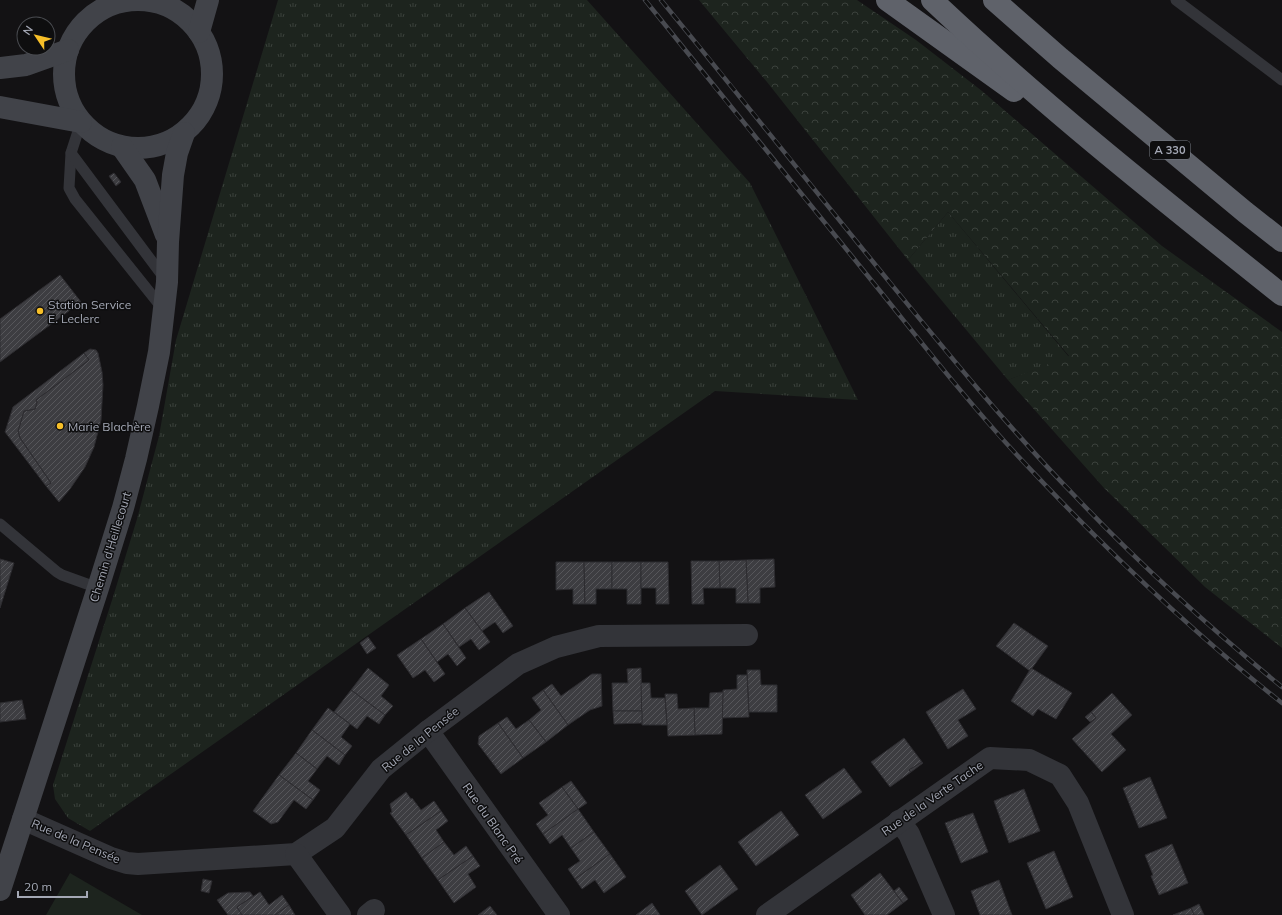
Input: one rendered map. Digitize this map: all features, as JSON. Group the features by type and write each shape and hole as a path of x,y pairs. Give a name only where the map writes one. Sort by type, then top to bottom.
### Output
{"highway":[{"path":"886,0 1130,172"},
{"path":"932,0 974,40 1130,172 1282,295"},
{"name":"A 330","path":"994,0 1060,58 1282,241"},
{"path":"1007,0 1060,58"}],"street":[{"path":"199,32 208,0"},
{"path":"126,1 153,1 166,5 179,12 190,21 199,32 211,57 213,71 212,86 202,112 184,133 170,142 154,147 138,149 122,147 107,142 92,133 81,122 71,105 65,87 64,68 68,50 74,38 90,17 113,4 126,1"},
{"path":"0,68 26,65 68,50"},
{"path":"0,107 81,122"},
{"name":"Chemin d'Heillecourt","path":"0,890 98,588 123,508 138,451 159,352 167,282 168,242 173,175 177,153 184,133"},
{"name":"Chemin d'Heillecourt","path":"122,147 145,180 168,242"},
{"name":"Rue de la Pensée","path":"23,819 111,858 127,863 138,864 296,854 335,828 381,769 428,731 518,664 556,647 599,636 747,635"},
{"name":"Rue du Blanc Pré","path":"428,731 558,915"},
{"name":"Rue de la Verte Tache","path":"767,915 990,758 1029,760 1060,774 1078,803 1123,915"},
{"path":"899,821 909,834 944,915"},
{"name":"Chemin d'Heillecourt","path":"0,859 16,843"},
{"path":"296,854 340,915"}],"lane":[{"path":"1176,0 1282,80"},
{"path":"81,122 71,153 69,188 75,199 164,310"},
{"path":"71,153 167,282"},
{"path":"0,524 56,572 98,588"}],"green space":[{"path":"278,0 587,0 750,183 858,400 715,391 90,831 68,818 55,799 53,785 137,519 159,436 176,340"},
{"path":"699,0 857,0 916,40 982,91 1162,246 1282,332 1282,648 1205,587 1104,488 1008,380 1069,356 948,212 908,260 767,82"},
{"path":"948,212 1069,357 1008,380 908,260"},
{"path":"70,873 142,915 46,915"}],"building":[{"path":"114,173 121,182 116,186 109,176"},
{"name":"Station Service E. Leclerc","path":"60,275 81,302 0,362 0,319"},
{"name":"Marie Blachère","path":"90,349 96,350 98,353 102,372 103,385 101,420 94,447 85,467 59,502 46,486 51,483 20,438 18,431 24,411 35,409 37,402 36,400 89,360 84,353"},
{"path":"84,353 89,360 36,400 37,402 35,409 24,411 18,431 20,438 51,483 46,486 5,432 13,407"},
{"path":"0,559 14,563 0,608"},
{"path":"774,559 775,587 760,588 760,603 748,603 746,560"},
{"path":"746,560 748,603 736,603 736,588 720,588 719,561"},
{"path":"691,561 719,561 720,588 703,588 704,604 692,604"},
{"path":"556,562 584,562 585,604 573,604 573,589 556,590"},
{"path":"584,562 612,562 612,589 596,589 596,604 585,604"},
{"path":"612,562 641,562 641,604 627,604 627,589 612,589"},
{"path":"641,562 668,562 669,604 656,604 656,588 641,588"},
{"path":"489,592 513,626 503,633 495,622 482,631 465,608"},
{"path":"465,608 490,642 479,650 471,639 459,647 443,624"},
{"path":"1014,623 1048,646 1030,671 996,646"},
{"path":"443,624 466,658 457,666 448,654 437,662 421,639"},
{"path":"368,637 376,648 367,654 360,643"},
{"path":"421,639 445,674 434,682 425,670 413,678 397,655"},
{"path":"368,668 389,685 381,696 393,706 385,715 351,690"},
{"path":"641,668 642,711 613,711 612,683 628,683 627,669"},
{"path":"1031,668 1072,693 1056,719 1038,709 1033,716 1011,701"},
{"path":"747,670 760,670 761,685 777,685 777,712 749,712"},
{"path":"592,674 601,674 602,706 590,710 568,725 543,690 552,684 561,696"},
{"path":"737,675 747,675 749,717 722,718 723,690 737,689"},
{"path":"641,683 650,683 651,698 665,698 667,725 642,725"},
{"path":"963,689 976,709 958,720 968,736 948,749 926,712"},
{"path":"351,690 385,715 379,724 367,716 357,729 334,712"},
{"path":"543,690 568,725 546,742 529,720 541,710 532,698"},
{"path":"723,692 722,734 695,735 694,708 709,708 710,693"},
{"path":"1112,693 1132,715 1111,734 1126,750 1102,772 1072,739 1096,718 1091,712"},
{"path":"665,694 677,694 678,709 694,708 695,735 668,736"},
{"path":"22,700 26,719 0,722 0,703"},
{"path":"328,708 350,724 341,737 352,746 345,755 312,730"},
{"path":"613,711 642,711 642,723 614,724"},
{"path":"1091,712 1096,718 1090,722 1085,717"},
{"path":"507,717 516,729 529,720 546,742 523,758 498,723"},
{"path":"498,723 523,758 501,774 478,744 479,736"},
{"path":"312,730 345,755 339,765 327,756 317,769 296,753"},
{"path":"904,738 922,762 909,770 911,772 890,787 871,762"},
{"path":"296,753 317,769 308,781 320,790 313,800 279,775"},
{"path":"922,762 923,763 911,772 909,770"},
{"path":"844,768 862,792 823,819 805,795"},
{"path":"279,775 313,800 306,809 294,800 278,822 271,824 253,811"},
{"path":"1150,777 1167,818 1139,828 1123,788"},
{"path":"571,781 587,803 578,809 562,787"},
{"path":"562,787 578,809 543,834 536,824 548,815 539,803"},
{"path":"1024,789 1040,831 1009,843 994,801"},
{"path":"406,792 421,810 434,801 441,811 406,835 390,813 392,812 390,804"},
{"path":"578,809 594,832 571,848 562,835 550,844 543,834"},
{"path":"441,811 448,821 436,830 444,842 422,858 406,835"},
{"path":"781,811 799,835 756,866 738,842"},
{"path":"973,813 988,852 961,863 945,823"},
{"path":"594,832 610,854 575,879 568,869 580,861 571,848"},
{"path":"444,842 454,855 466,846 473,856 438,880 422,858"},
{"path":"1172,844 1188,883 1159,895 1151,876 1153,875 1145,855"},
{"path":"1054,851 1073,897 1046,909 1027,863"},
{"path":"610,854 626,877 604,893 595,880 582,889 575,879"},
{"path":"473,856 480,866 468,874 476,887 454,903 438,880"},
{"path":"720,865 738,889 702,915 685,891"},
{"path":"880,873 903,903 887,915 865,915 851,895"},
{"path":"203,879 212,881 209,893 201,891"},
{"path":"999,880 1012,915 980,915 971,891"},
{"path":"899,887 908,899 903,903 894,891"},
{"path":"250,892 253,896 237,907 242,915 228,915 217,900 228,893"},
{"path":"260,892 269,905 282,895 289,905 275,915 242,915 237,907"},
{"path":"652,903 660,915 636,915"},
{"path":"1199,904 1204,915 1194,915 1191,908"},
{"path":"289,905 295,915 275,915"},
{"path":"490,906 497,915 478,915"},
{"path":"1191,908 1194,915 1173,915"}],"railway":[{"path":"645,0 945,372 998,435 1112,553 1178,615 1282,703"},
{"path":"661,0 925,326 1022,440 1148,570 1201,618 1282,687"}],"place":[{"name":"Station Service E. Leclerc","path":"40,311"},
{"name":"Marie Blachère","path":"60,426"}]}
